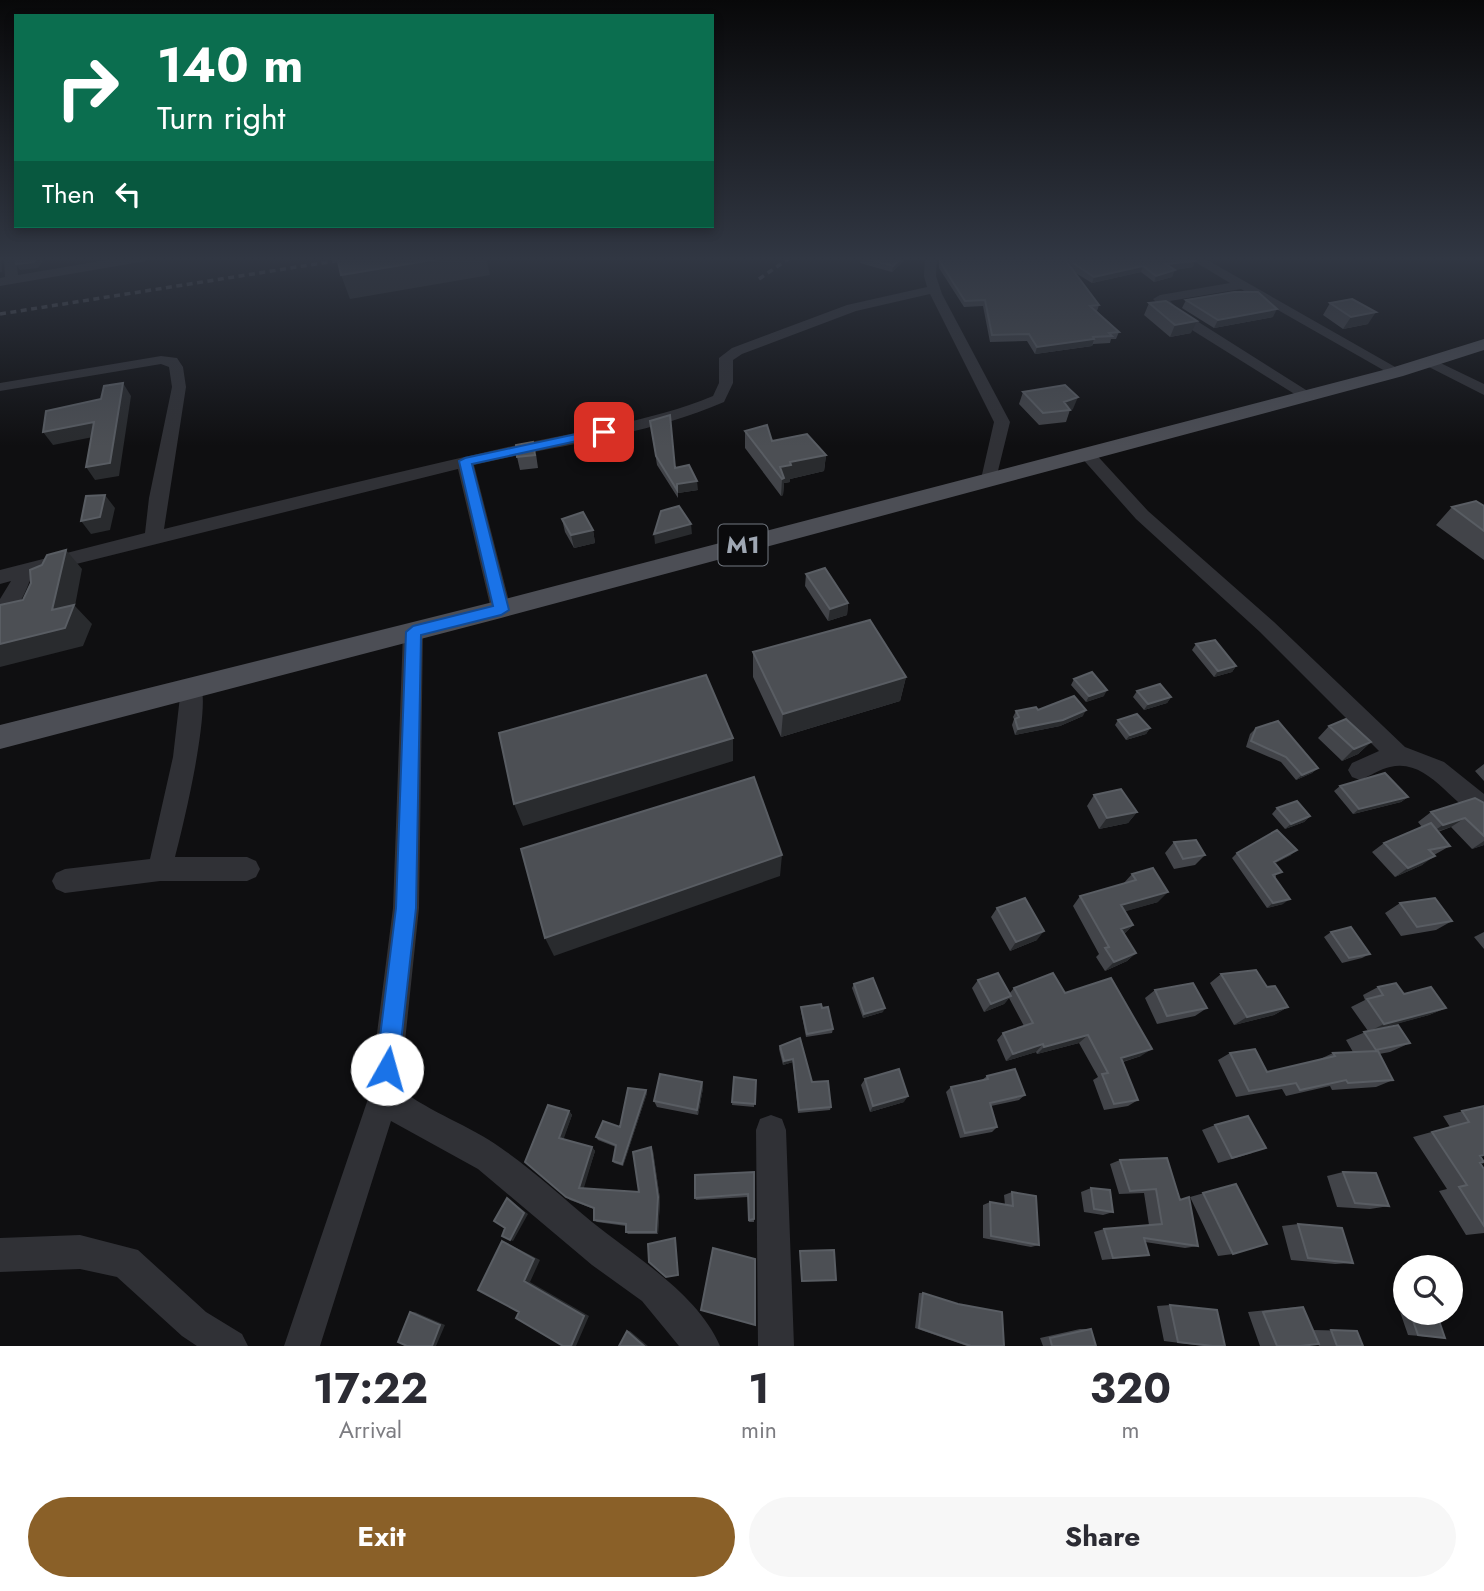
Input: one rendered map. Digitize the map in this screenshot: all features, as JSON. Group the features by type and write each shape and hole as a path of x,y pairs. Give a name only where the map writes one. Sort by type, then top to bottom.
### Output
{"main road":[{"name":"M1","path":"2,741 192,688 501,610 1397,372 1484,344"}],"street":[{"path":"0,577 465,461 650,423 693,411 719,399 726,383 726,358 737,351 820,320"},
{"path":"948,320 970,357 1002,422 989,480"},
{"path":"1186,320 1306,395"},
{"path":"1304,320 1397,372"},
{"path":"0,387 131,363 172,361 179,387 158,498 154,537"},
{"path":"1430,362 1484,390"},
{"path":"1086,453 1142,515 1266,627 1399,756 1434,768 1484,809"},
{"path":"465,461 501,610"},
{"path":"0,612 14,596 25,570"},
{"path":"302,1346 384,1096 406,908 413,632"},
{"path":"160,869 189,741 192,688"},
{"path":"1360,770 1381,760 1399,756"},
{"path":"65,881 160,869 247,869"},
{"path":"384,1096 407,1114 489,1158 604,1253 654,1289 702,1346"},
{"path":"771,1130 776,1346"},
{"path":"0,1255 80,1252 126,1262 194,1324 230,1346"}],"building":[{"path":"989,320 1105,320 1119,332 1109,333 1112,336 1037,347 1029,334 992,335"},
{"path":"1169,320 1197,321 1175,325"},
{"path":"123,383 110,463 86,467 94,422 43,432 46,411 101,399 104,386"},
{"path":"1065,385 1078,397 1064,402 1070,410 1043,413 1023,392"},
{"path":"670,415 675,468 689,465 697,481 677,484 677,490 656,456 650,421"},
{"path":"767,425 772,441 807,434 826,455 790,462 791,465 780,467 784,478 782,479 745,431"},
{"path":"533,442 535,455 517,457 516,445"},
{"path":"105,495 100,517 81,521 86,496"},
{"path":"1476,501 1484,506 1484,531 1452,507"},
{"path":"679,506 691,524 654,534 661,511"},
{"path":"583,512 593,530 571,535 562,519"},
{"path":"66,550 52,610 74,605 65,628 0,644 0,605 23,600 31,583 30,570 42,565 47,555"},
{"path":"825,568 848,603 830,609 806,574"},
{"path":"870,620 906,677 783,714 753,652"},
{"path":"1215,640 1236,666 1218,671 1196,644"},
{"path":"1092,672 1107,690 1089,696 1074,679"},
{"path":"706,675 733,738 514,804 499,733"},
{"path":"1160,684 1171,697 1148,704 1137,691"},
{"path":"1074,696 1086,710 1063,720 1018,729 1015,719 1019,717 1016,711 1036,707 1038,710"},
{"path":"1137,714 1150,728 1130,735 1118,720"},
{"path":"1346,719 1371,742 1354,749 1329,726"},
{"path":"1278,721 1318,768 1302,775 1286,757 1251,741 1256,728"},
{"path":"1385,773 1408,797 1359,809 1340,786"},
{"path":"754,777 782,855 545,938 521,849"},
{"path":"1121,789 1137,812 1107,818 1094,795"},
{"path":"1475,798 1484,803 1484,836 1465,818 1443,825 1431,812"},
{"path":"1297,801 1310,816 1291,824 1277,808"},
{"path":"1431,823 1450,846 1429,850 1435,856 1408,868 1384,843"},
{"path":"1277,830 1297,850 1274,862 1282,872 1273,875 1290,899 1273,903 1237,853"},
{"path":"1196,840 1205,855 1183,859 1174,842"},
{"path":"1153,868 1168,892 1121,905 1133,925 1121,929 1136,953 1114,962 1105,948 1109,947 1080,896 1136,880 1132,874"},
{"path":"1025,898 1044,931 1016,942 997,908"},
{"path":"1435,898 1452,921 1417,927 1400,903"},
{"path":"1351,927 1370,954 1349,958 1331,932"},
{"path":"1256,970 1267,987 1275,986 1288,1007 1247,1017 1221,974"},
{"path":"998,973 1011,996 991,1004 978,980"},
{"path":"1053,973 1065,993 1111,978 1152,1049 1121,1058 1138,1100 1114,1104 1102,1074 1108,1073 1088,1035 1044,1047 1043,1044 1013,1054 1003,1033 1033,1023 1014,988"},
{"path":"873,978 885,1008 864,1014 854,984"},
{"path":"1193,983 1207,1008 1167,1016 1155,990"},
{"path":"1396,983 1404,994 1431,987 1446,1008 1384,1024 1367,999 1383,995 1378,987"},
{"path":"821,1004 822,1008 828,1007 833,1029 807,1034 801,1007"},
{"path":"1398,1025 1410,1043 1376,1050 1364,1032"},
{"path":"800,1038 812,1082 828,1081 831,1107 799,1110 793,1059 784,1061 780,1046"},
{"path":"1255,1049 1267,1072 1335,1056 1333,1053 1378,1051 1393,1080 1348,1083 1346,1080 1300,1090 1296,1083 1249,1091 1230,1053"},
{"path":"899,1069 908,1096 873,1106 865,1079"},
{"path":"1015,1069 1025,1095 990,1103 997,1127 965,1133 951,1087 988,1079 987,1076"},
{"path":"660,1074 702,1082 697,1110 654,1101"},
{"path":"734,1077 756,1080 755,1104 732,1102"},
{"path":"628,1088 646,1090 622,1164 613,1161 616,1145 596,1137 603,1121 620,1127"},
{"path":"548,1105 569,1111 559,1138 592,1147 579,1188 639,1192 633,1152 651,1147 658,1197 656,1232 626,1232 626,1224 594,1220 594,1208 566,1197 525,1162"},
{"path":"1484,1106 1484,1155 1480,1156 1484,1162 1480,1163 1484,1169 1484,1226 1459,1187 1467,1185 1432,1132 1469,1122 1462,1111"},
{"path":"1248,1116 1266,1148 1232,1158 1215,1125"},
{"path":"1167,1158 1180,1200 1189,1197 1198,1246 1144,1238 1149,1255 1113,1258 1104,1229 1162,1224 1156,1189 1130,1191 1120,1160"},
{"path":"754,1172 754,1219 749,1220 748,1194 695,1198 695,1175"},
{"path":"1343,1172 1376,1173 1389,1206 1355,1203"},
{"path":"1236,1184 1267,1244 1233,1254 1203,1193"},
{"path":"1091,1188 1110,1190 1113,1212 1094,1209"},
{"path":"1012,1192 1036,1196 1039,1245 991,1236 990,1202 1013,1206"},
{"path":"507,1198 524,1213 510,1240 502,1236 505,1228 494,1221"},
{"path":"1298,1224 1342,1228 1353,1263 1308,1258"},
{"path":"675,1238 678,1275 666,1277 649,1262 648,1244"},
{"path":"502,1241 534,1259 524,1281 584,1316 571,1346 563,1346 516,1318 519,1312 478,1290"},
{"path":"713,1248 755,1259 755,1325 701,1310"},
{"path":"834,1250 836,1280 802,1281 800,1251"},
{"path":"923,1293 958,1304 1002,1312 1004,1346 971,1346 919,1328"},
{"path":"1170,1305 1217,1310 1225,1346 1178,1342"},
{"path":"1303,1307 1319,1344 1277,1346 1263,1312"},
{"path":"410,1312 440,1325 432,1346 407,1346 398,1342"},
{"path":"1415,1325 1440,1325 1445,1338 1418,1335"},
{"path":"1091,1329 1096,1346 1052,1346 1050,1338"},
{"path":"1331,1330 1357,1331 1363,1346 1337,1346"},
{"path":"627,1331 644,1346 619,1346"}],"route":[{"path":"387,1069 406,908 413,632 501,610 465,461 604,432"}]}
